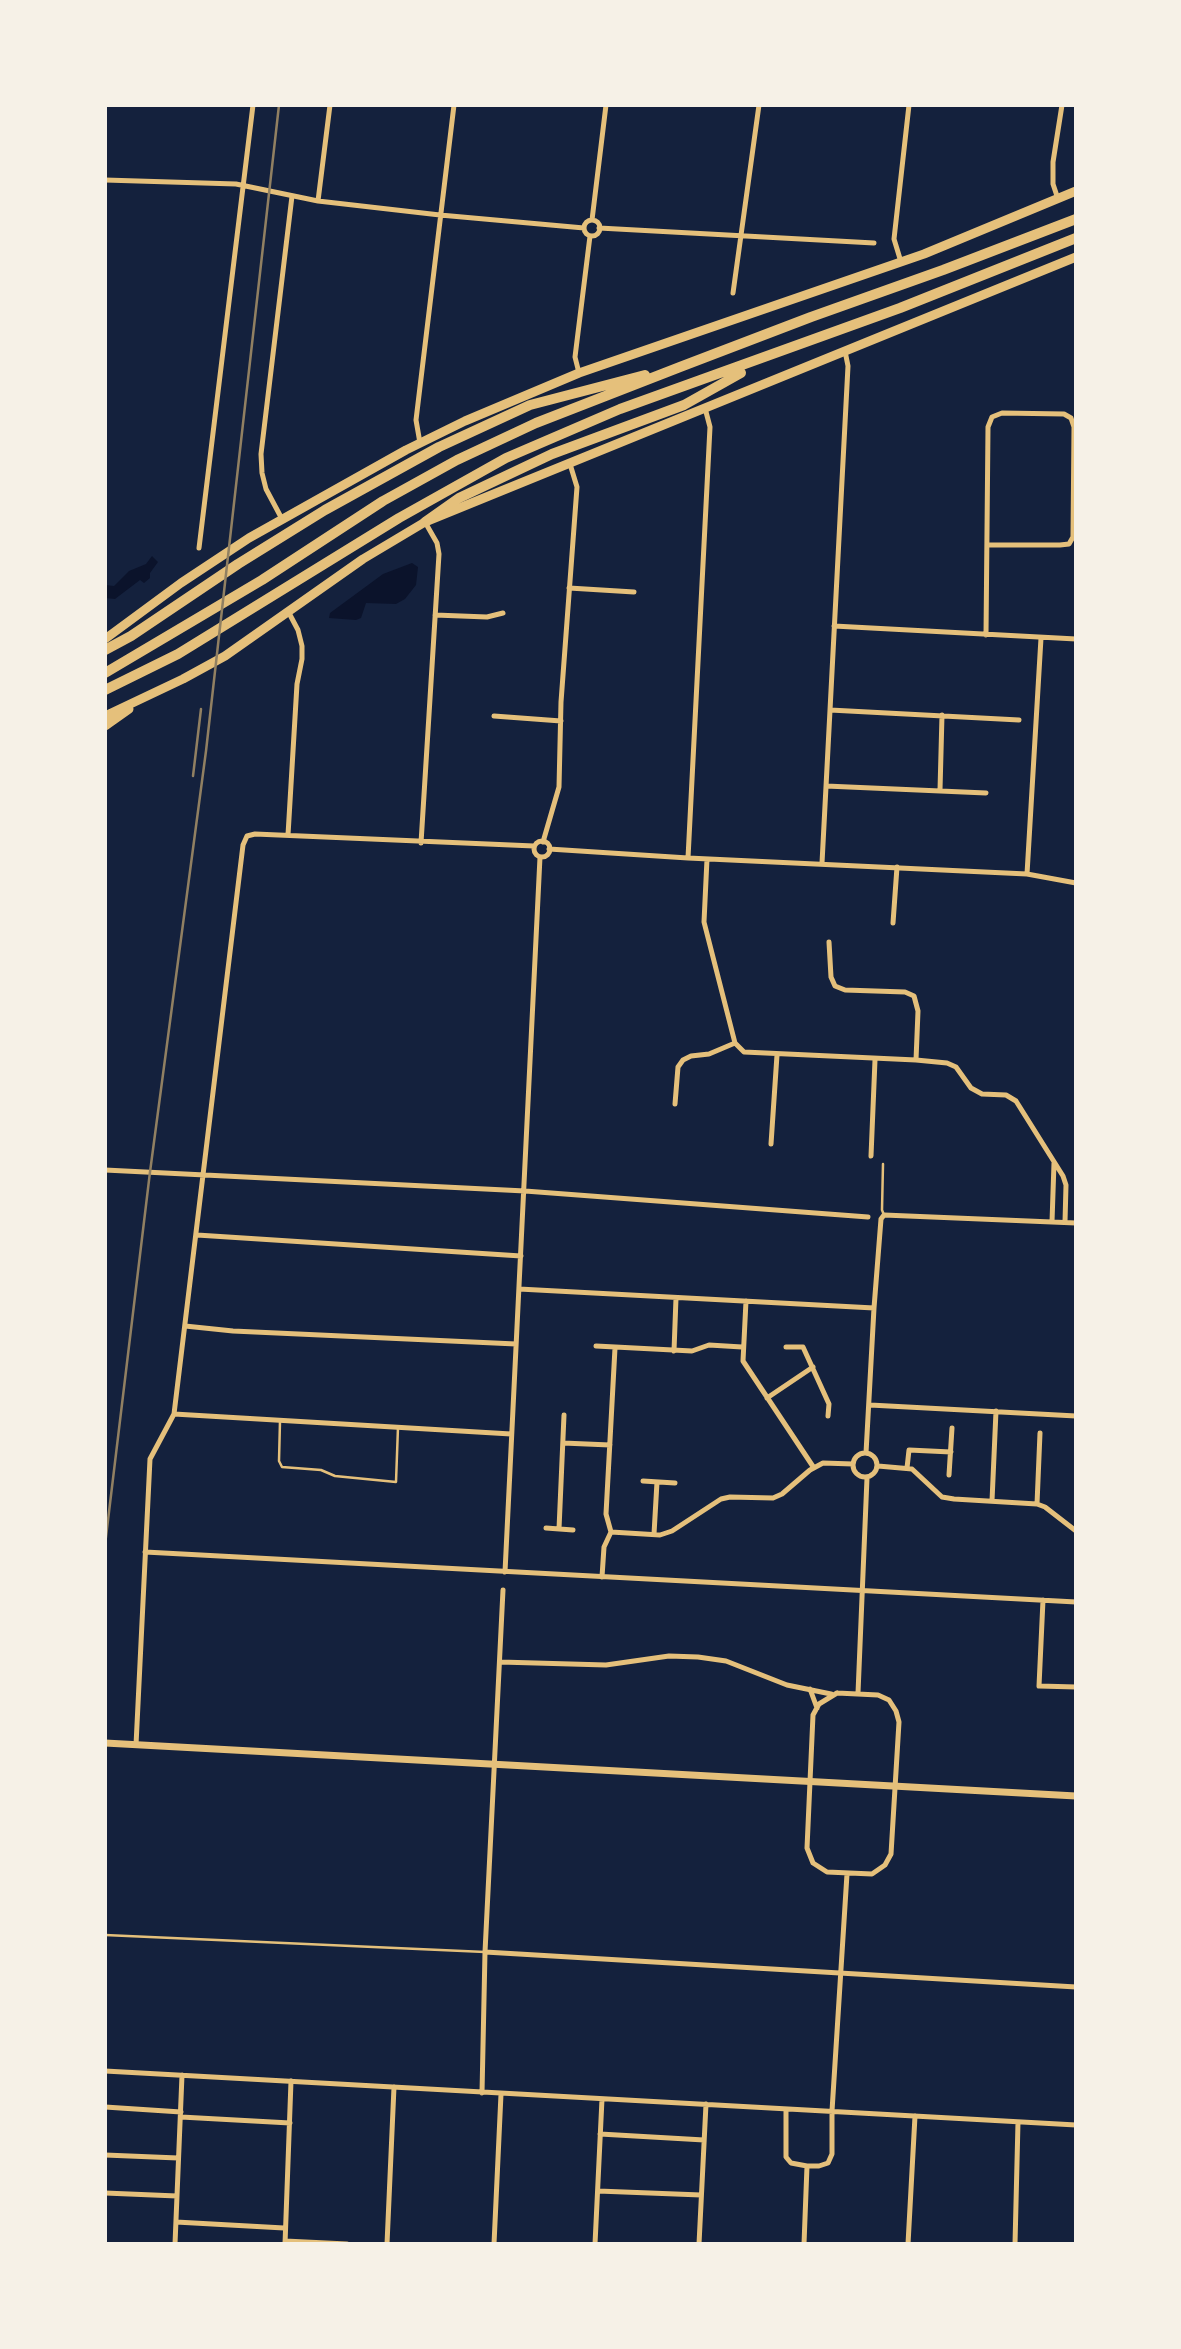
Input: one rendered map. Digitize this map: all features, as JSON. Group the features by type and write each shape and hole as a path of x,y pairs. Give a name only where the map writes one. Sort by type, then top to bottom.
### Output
{"highway":[{"path":"105,673 262,580 420,479 537,423 811,317 1076,219"},
{"path":"105,690 178,654 399,518 506,458 620,410 900,308 1076,238"},
{"path":"425,522 459,498 552,454 684,405 764,359"},
{"path":"105,650 325,510 478,427 556,397 680,367"}],"main road":[{"path":"105,639 181,583 249,538 420,443 579,373 901,262 1076,191"},
{"path":"105,716 225,656 363,559 425,522 1076,257"},
{"path":"105,726 139,701"}],"street":[{"path":"200,548 253,105"},
{"path":"318,201 330,105"},
{"path":"420,443 416,420 454,105"},
{"path":"592,220 606,105"},
{"path":"733,293 759,105"},
{"path":"901,262 894,240 909,105"},
{"path":"1058,199 1054,188 1053,162 1062,105"},
{"path":"105,180 244,186 318,201 584,228"},
{"path":"282,520 266,489 261,454 292,196"},
{"path":"590,236 584,228 587,221 592,220"},
{"path":"592,220 600,228"},
{"path":"600,228 874,243"},
{"path":"590,236 600,228"},
{"path":"579,373 575,357 590,236"},
{"path":"822,863 848,366 845,351"},
{"path":"688,858 710,427 705,408"},
{"path":"986,635 988,427 992,417 1002,413 1064,414 1071,418 1074,427 1073,537 1069,544 988,545"},
{"path":"136,1745 150,1459 174,1414 243,845 247,836 255,834 534,846 543,842 559,787 577,487 570,464"},
{"path":"421,842 439,554 437,543 425,522"},
{"path":"569,588 634,592"},
{"path":"288,835 297,684 302,659 298,630 289,613"},
{"path":"435,615 487,617 503,613"},
{"path":"834,626 1076,639"},
{"path":"1027,874 1041,638"},
{"path":"830,710 1019,720"},
{"path":"940,790 942,715"},
{"path":"494,716 561,721"},
{"path":"826,786 986,793"},
{"path":"543,842 549,849 1027,874 1076,883"},
{"path":"505,1572 540,857 534,846"},
{"path":"540,857 546,856 549,849"},
{"path":"707,859 704,922 735,1043 744,1052 916,1060 947,1063 956,1067 971,1088 982,1094 1006,1095 1016,1101 1054,1160 1066,1185 1065,1222"},
{"path":"893,923 897,867"},
{"path":"829,942 831,977 835,986 845,990 905,992 915,996 918,1011 916,1060"},
{"path":"675,1104 678,1067 683,1060 709,1054 735,1043"},
{"path":"771,1144 777,1055"},
{"path":"871,1156 875,1060"},
{"path":"1052,1222 1054,1160"},
{"path":"105,1170 525,1191 868,1217"},
{"path":"866,1453 874,1308 881,1219 884,1215 1076,1223"},
{"path":"197,1235 521,1256"},
{"path":"519,1289 874,1308"},
{"path":"674,1350 676,1298"},
{"path":"746,1301 743,1361 814,1468"},
{"path":"185,1326 233,1331 516,1344"},
{"path":"596,1346 692,1351 709,1345 742,1347"},
{"path":"786,1347 803,1347 829,1405 828,1416"},
{"path":"602,1577 604,1547 611,1532 606,1514 615,1348"},
{"path":"768,1398 813,1367"},
{"path":"870,1405 1076,1416"},
{"path":"992,1501 996,1411"},
{"path":"174,1414 512,1434"},
{"path":"559,1529 564,1415"},
{"path":"949,1475 952,1429"},
{"path":"1037,1504 1040,1433"},
{"path":"563,1443 610,1445"},
{"path":"907,1468 909,1450 951,1452"},
{"path":"866,1453 875,1458 877,1466 874,1474 867,1478 856,1473 853,1464 857,1456 866,1453"},
{"path":"611,1532 654,1534 672,1531 721,1499 773,1498 823,1463 853,1464"},
{"path":"877,1466 907,1468 918,1473 942,1497 1037,1504 1076,1531"},
{"path":"858,1693 867,1478"},
{"path":"643,1481 675,1483"},
{"path":"654,1534 657,1482"},
{"path":"547,1528 573,1530"},
{"path":"145,1552 1076,1602"},
{"path":"482,2093 485,1952 503,1590"},
{"path":"1043,1600 1039,1686 1076,1687"},
{"path":"500,1662 606,1665 669,1656 698,1657 726,1661 787,1685 831,1695 858,1693 878,1695 888,1700 899,1722 891,1854 885,1865 872,1874 827,1872 813,1863 807,1848 814,1715 817,1708 831,1695"},
{"path":"810,1689 817,1708"},
{"path":"105,1743 1076,1796"},
{"path":"786,2110 786,2157 791,2163 807,2166 828,2163 832,2154 832,2111 847,1874"},
{"path":"485,1952 1076,1987"},
{"path":"105,2071 1076,2125"},
{"path":"175,2244 182,2075"},
{"path":"291,2081 285,2243 347,2244"},
{"path":"387,2244 394,2087"},
{"path":"494,2244 501,2094"},
{"path":"595,2244 602,2099"},
{"path":"699,2244 706,2104"},
{"path":"105,2108 289,2123"},
{"path":"908,2244 915,2116"},
{"path":"1015,2244 1018,2122"},
{"path":"600,2134 704,2140"},
{"path":"105,2155 178,2158"},
{"path":"804,2244 807,2166"},
{"path":"598,2191 701,2195"},
{"path":"105,2193 177,2196"},
{"path":"176,2222 285,2228"}],"lane":[{"path":"883,1164 884,1215"},
{"path":"281,1420 279,1461 282,1466 321,1470 335,1476 396,1482 398,1427"},
{"path":"105,1935 485,1952"}],"water":[{"path":"152,556 158,562 150,573 150,578 144,583 140,580 115,599 105,598 105,585 114,586 129,571 146,564"},
{"path":"412,563 418,567 416,585 405,599 396,604 366,603 361,618 356,620 329,618 330,613 383,574"}],"railway":[{"path":"105,1545 150,1172 206,751 279,105"},
{"path":"193,776 201,709"}]}
